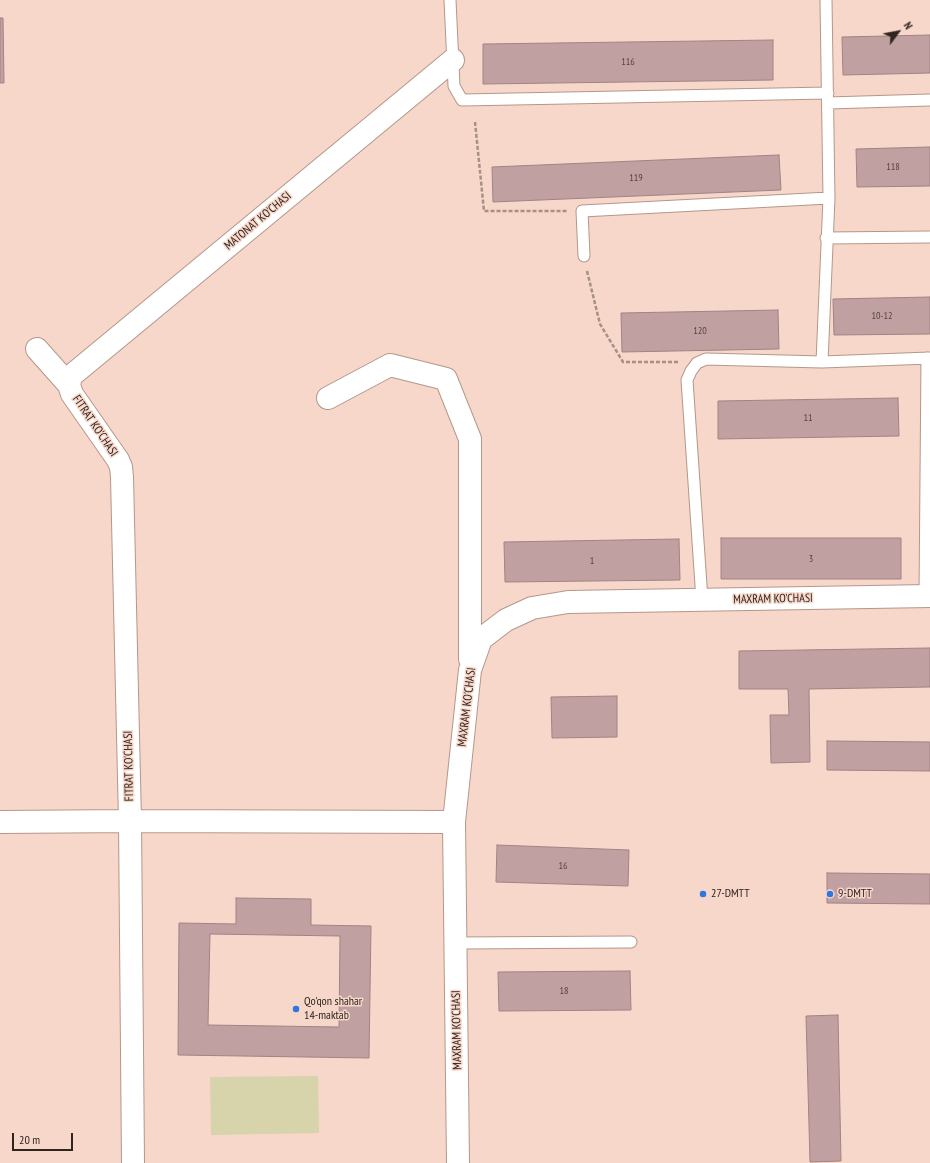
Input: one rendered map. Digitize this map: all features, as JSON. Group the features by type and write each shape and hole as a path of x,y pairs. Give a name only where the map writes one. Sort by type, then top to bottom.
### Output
{"street":[{"name":"MATONAT KO'CHASI","path":"69,385 71,376 453,60"},
{"name":"FITRAT KO'CHASI","path":"37,348 69,385 72,394 118,460 121,467 130,821 133,1163"},
{"path":"328,398 390,365 446,379 470,439 470,670"},
{"name":"MAXRAM KO'CHASI","path":"458,1163 454,822 470,670 481,639 506,620 532,608 568,602 928,596"},
{"path":"0,822 454,822"}],"lane":[{"path":"450,0 454,86 462,100 828,98 930,100"},
{"path":"822,362 826,238 829,198 826,0"},
{"path":"584,256 582,211 829,198"},
{"path":"826,238 930,237"},
{"path":"702,600 687,380 697,363 706,359 822,362 929,358 928,596"},
{"path":"456,942 631,942"}],"path":[{"path":"475,122 484,211 582,211"},
{"path":"584,256 600,324 623,362 697,363"}],"shaded area":[{"path":"318,1076 319,1133 211,1135 210,1077"}],"building":[{"path":"0,18 3,18 4,83 0,83"},
{"path":"930,35 930,73 843,75 842,37"},
{"path":"773,40 773,80 483,84 483,44"},
{"path":"930,147 930,186 857,187 856,149"},
{"path":"779,155 781,190 493,202 492,167"},
{"path":"930,297 930,334 834,335 833,299"},
{"path":"778,310 779,349 622,352 621,313"},
{"path":"898,398 899,436 718,439 718,401"},
{"path":"721,538 901,538 901,579 721,579"},
{"path":"679,539 680,580 505,582 504,542"},
{"path":"930,648 930,687 809,689 810,762 771,763 770,715 789,715 788,689 739,689 739,651"},
{"path":"617,696 617,737 552,738 551,697"},
{"path":"827,741 930,742 930,771 827,770"},
{"path":"497,845 629,850 628,886 496,882"},
{"path":"827,873 930,874 930,904 827,903"},
{"path":"236,898 311,899 311,925 371,926 369,1058 178,1055 179,923 236,924","holes":["210,934 340,936 339,1027 208,1025"]},
{"path":"630,971 631,1010 499,1011 498,972"},
{"path":"838,1015 841,1161 810,1162 806,1016"}],"place":[{"name":"27-DMTT","path":"703,894"},
{"name":"9-DMTT","path":"830,894"},
{"name":"Qo'qon shahar 14-maktab","path":"296,1009"}]}
